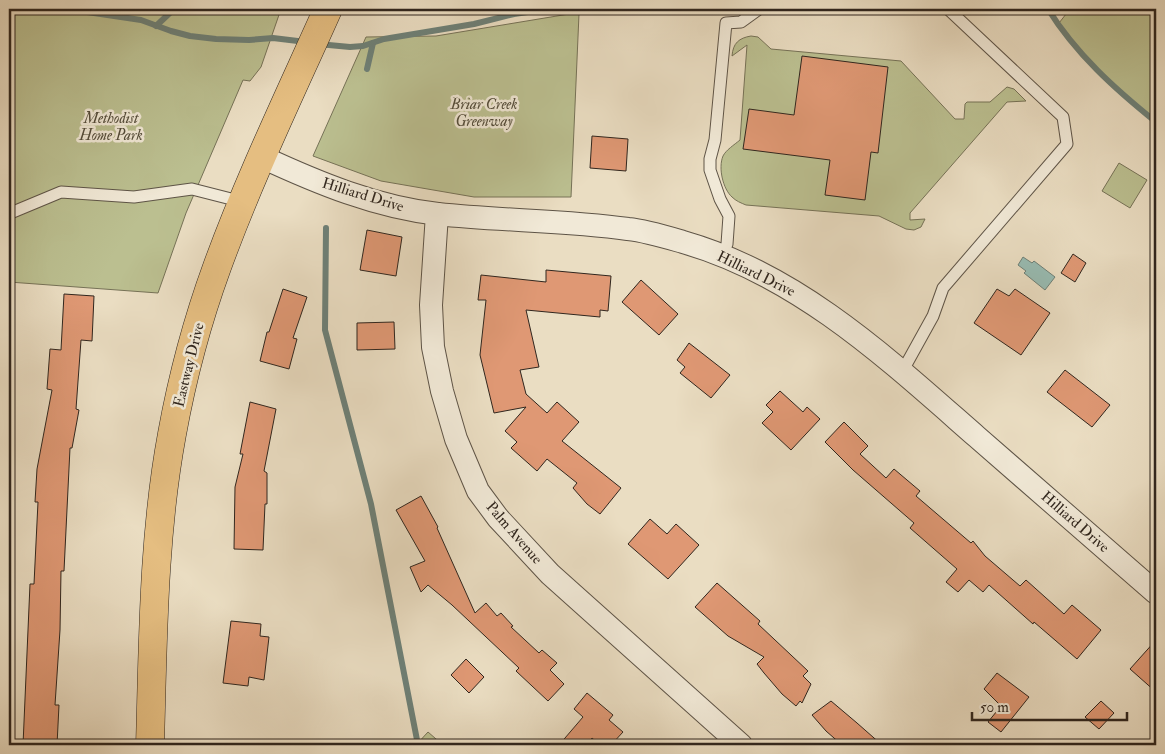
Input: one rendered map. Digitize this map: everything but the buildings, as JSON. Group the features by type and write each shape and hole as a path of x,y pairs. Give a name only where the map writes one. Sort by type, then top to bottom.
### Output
{"main road":[{"name":"Eastway Drive","path":"150,745 152,646 160,519 172,434 194,340 216,268 242,202 326,13"}],"street":[{"name":"Hilliard Drive","path":"262,157 308,178 394,206 436,214 631,229 685,243 722,256 788,288 835,318 902,372 1156,593"},
{"name":"Palm Avenue","path":"436,214 431,305 433,347 442,390 456,439 478,491 498,518 550,574 741,745"}],"lane":[{"path":"722,256 727,244 729,216 720,199 710,170 715,140 726,23 741,22 759,9"},
{"path":"902,372 933,316 943,288 1067,144 1063,117 948,9"},
{"path":"13,212 61,192 134,197 192,189 242,202"}],"green space":[{"name":"Methodist Home Park","path":"9,9 281,9 261,67 250,81 243,80 186,213 158,293 9,282"},
{"name":"Briar Creek Greenway","path":"571,9 620,9 579,14 571,197 474,197 381,181 313,156 366,37 436,36 569,14"},
{"path":"1070,9 1156,9 1156,125 1097,73 1059,23"},
{"path":"751,36 758,37 771,49 901,61 955,119 964,119 965,104 967,102 990,102 1007,87 1014,89 1026,101 1007,102 910,213 910,220 925,219 921,227 914,230 906,229 879,216 746,205 735,200 726,189 721,166 724,154 740,140 747,45 732,56 733,51 737,42"},
{"path":"1119,163 1147,180 1130,208 1102,191"},
{"path":"428,732 443,745 416,745"}],"water":[{"path":"1023,257 1032,263 1034,261 1055,277 1045,290 1024,273 1026,271 1018,265"}],"waterway":[{"path":"9,10 24,9"},
{"path":"67,9 141,20 190,36 249,40 273,38 306,42"},
{"path":"156,26 174,9"},
{"path":"318,44 350,47 363,46 384,39 548,9"},
{"path":"1048,9 1071,41 1097,70 1156,122"},
{"path":"367,69 373,43"},
{"path":"326,228 325,330 371,504 418,745"}]}
